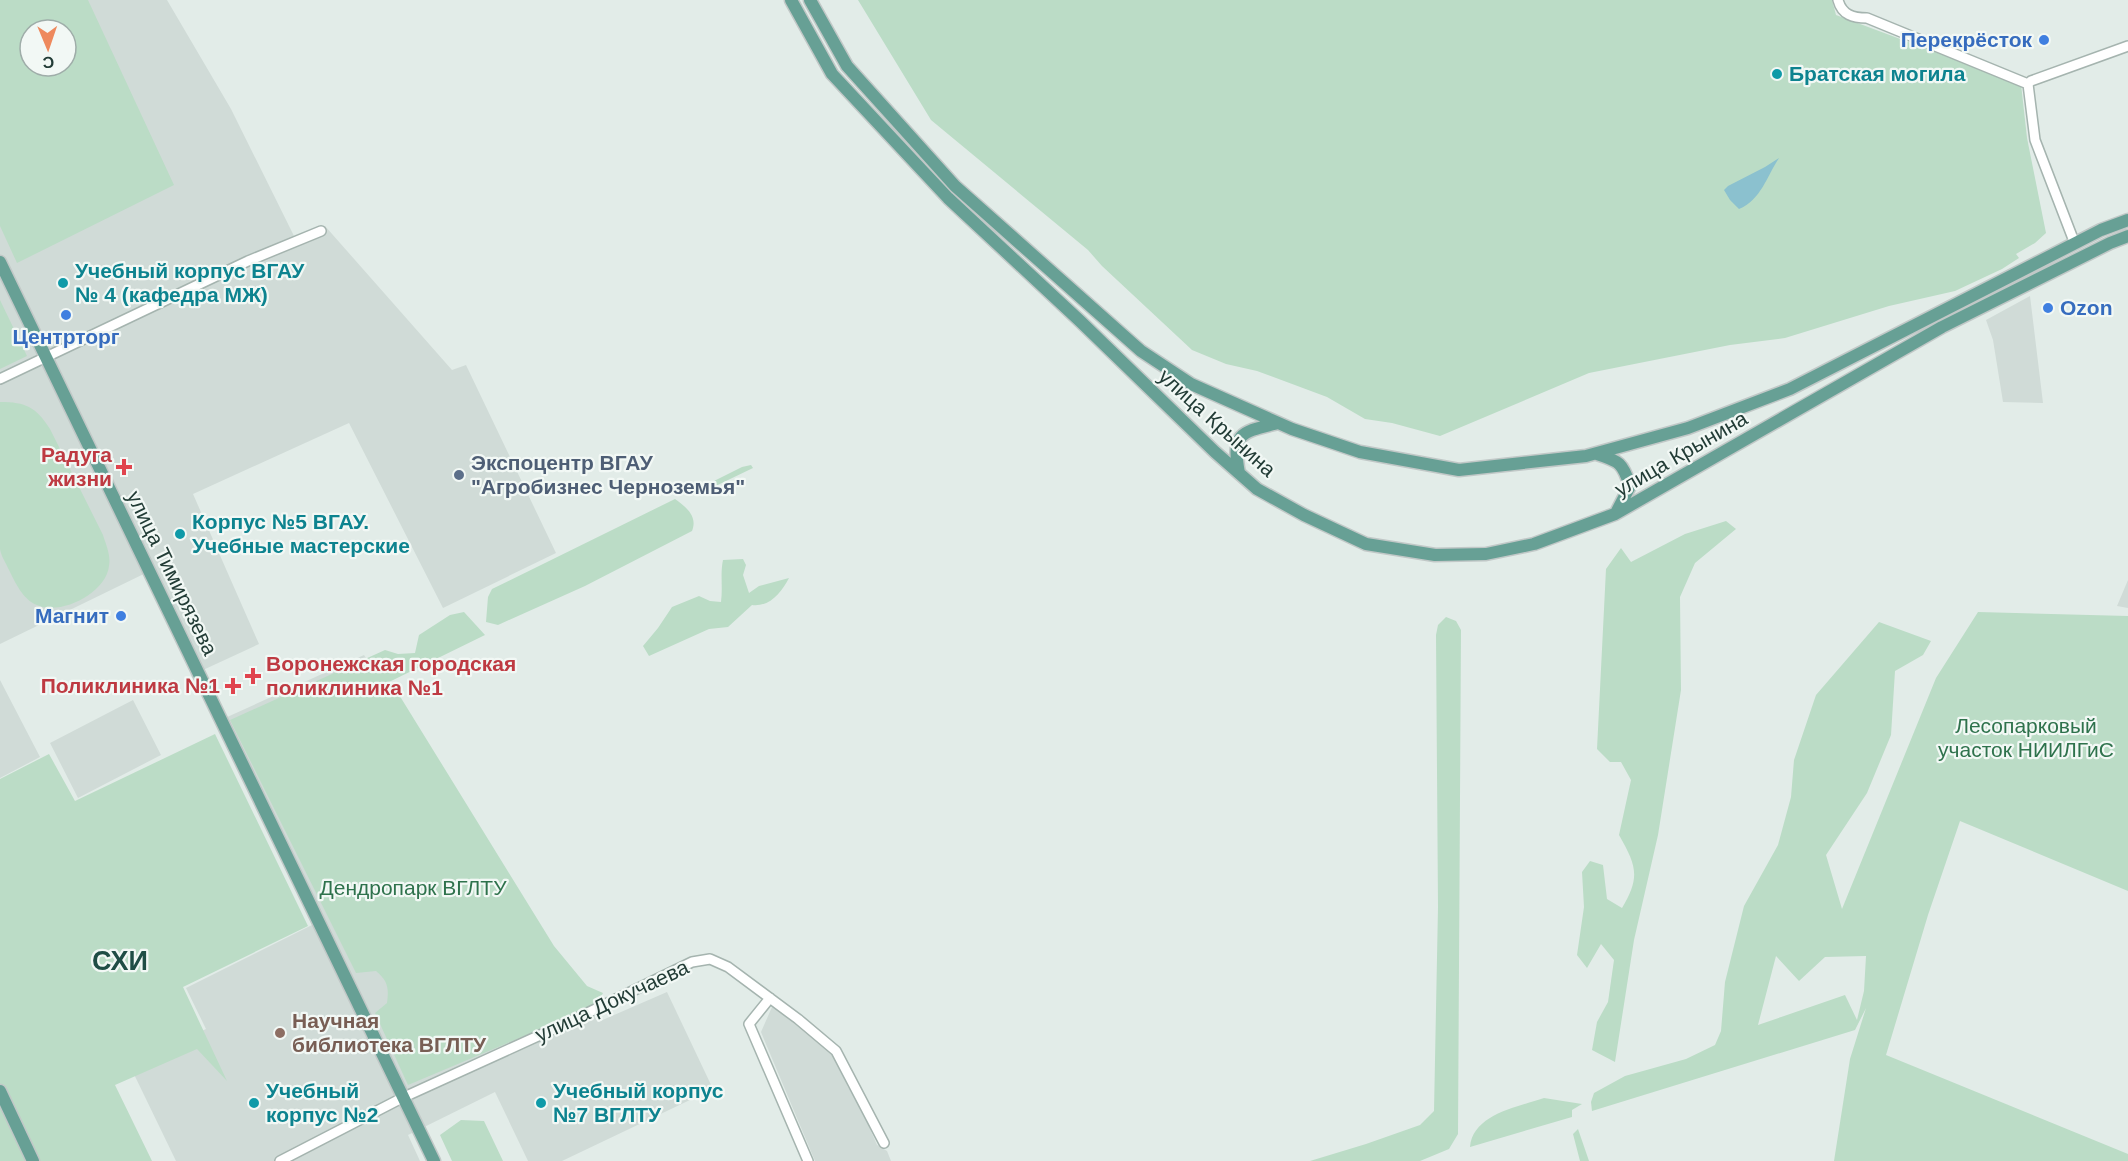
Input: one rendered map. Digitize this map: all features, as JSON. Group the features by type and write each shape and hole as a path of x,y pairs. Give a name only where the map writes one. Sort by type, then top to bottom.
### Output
{"main road":[{"name":"улица Крынина","path":"791,0 832,74 948,198 1257,489 1304,515 1366,544 1435,555 1486,554 1534,543 1615,514 1942,327 2124,239"},
{"name":"улица Крынина","path":"810,0 847,66 955,186 1141,351 1191,384 1278,423 1360,452 1459,470 1595,453 1688,428 1790,389 2101,230 2128,220"},
{"name":"улица Тимирязева","path":"0,262 434,1161"},
{"path":"1239,473 1234,451 1240,437 1253,429 1278,423"},
{"path":"1595,453 1614,460 1625,468 1630,486 1615,514"},
{"path":"0,1091 33,1161"}],"street":[{"path":"1838,0 1846,13 1854,18 1867,18 2028,84"},
{"path":"2028,84 2128,46"},
{"path":"2028,84 2035,140 2075,244"},
{"path":"0,379 248,261 321,231"},
{"name":"улица Докучаева","path":"280,1161 402,1098 692,962 710,959 728,967 836,1050 884,1143"},
{"path":"770,998 749,1024 808,1161"}],"shaded area":[{"path":"0,0 167,0 231,109 295,238 325,226 452,370 466,365 556,553 443,608 349,423 193,494 259,644 203,670 154,569 0,644"},
{"path":"2030,296 2043,403 2003,402 1993,340 1986,320"},
{"path":"2128,580 2128,608 2117,606"},
{"path":"364,655 598,1022 667,992 713,1089 562,1161 528,1161 495,1092 408,1135 420,1161 176,1161 130,1066 206,1029 186,988 324,919 225,718"},
{"path":"0,680 40,757 0,778"},
{"path":"133,700 161,755 78,798 50,743"},
{"path":"772,1007 790,1017 832,1052 848,1087 858,1101 877,1145 887,1151 891,1161 815,1161 761,1032"}],"green space":[{"path":"0,0 88,0 174,185 17,263 0,226"},
{"path":"858,0 1832,0 1836,15 2021,84 2027,138 2046,233 2035,243 2016,254 2019,258 2002,269 1955,291 1889,306 1785,338 1730,345 1589,373 1440,436 1392,423 1365,419 1327,397 1257,371 1226,364 1192,350 1102,266 1088,250 931,120"},
{"path":"0,300 27,356 0,369"},
{"path":"0,402 17,403 30,407 45,422 103,535 109,558 106,576 91,593 70,605 47,608 32,603 20,590 1,554"},
{"path":"751,465 753,468 701,493 700,488 742,467"},
{"path":"675,499 692,516 692,531 585,586 498,625 486,622 488,597 492,589"},
{"path":"1726,521 1736,529 1695,563 1680,597 1681,690 1658,835 1634,940 1615,1062 1592,1050 1597,1022 1608,1002 1614,960 1601,944 1587,968 1577,955 1584,907 1582,872 1590,861 1603,865 1607,899 1622,908 1634,879 1632,863 1619,835 1631,780 1621,762 1610,762 1597,749 1606,569 1621,548 1631,562 1685,534"},
{"path":"743,559 746,565 743,575 749,593 759,586 789,578 774,598 764,604 752,605 728,627 709,629 649,656 643,646 672,607 699,596 710,601 721,602 723,560"},
{"name":"Дендропарк ВГЛТУ","path":"464,612 485,635 387,683 393,685 554,946 587,986 603,993 595,1006 408,1085 375,1013 387,1003 388,989 385,982 376,971 356,973 230,720 385,650 398,654 415,653 419,635 450,615"},
{"name":"Лесопарковый участок НИИЛГиС","path":"1978,612 2128,616 2128,891 1960,821 1928,915 1886,1055 2128,1154 2128,1161 1834,1161 1850,1059 1866,1008 1855,1030 1592,1111 1591,1102 1594,1093 1625,1076 1686,1059 1715,1045 1721,1031 1725,982 1744,906 1778,845 1791,797 1794,760 1816,695 1879,622 1931,641 1923,655 1895,671 1891,735 1867,793 1826,855 1842,909 1936,678","holes":["1776,956 1799,981 1825,957 1866,956 1864,991 1857,1020 1845,995 1758,1025"]},
{"path":"1446,617 1456,621 1461,630 1458,1134 1449,1149 1420,1161 1310,1161 1420,1125 1434,1111 1438,907 1436,635 1438,625"},
{"path":"215,734 308,926 183,987 227,1081 197,1049 115,1085 152,1161 0,1161 0,779 49,754 75,801"},
{"path":"1544,1098 1582,1104 1572,1110 1572,1117 1470,1147 1473,1136 1488,1119"},
{"path":"461,1120 484,1121 503,1161 452,1161 440,1135"},
{"path":"1578,1129 1589,1161 1580,1161 1573,1134"}],"water":[{"path":"1779,158 1758,194 1747,205 1739,209 1724,190"}],"place":[{"name":"Перекрёсток","path":"2044,40"},
{"name":"Братская могила","path":"1777,74"},
{"name":"Учебный корпус ВГАУ № 4 (кафедра МЖ)","path":"63,283"},
{"name":"Ozon","path":"2048,308"},
{"name":"Центрторг","path":"66,315"},
{"name":"Радуга жизни","path":"124,467"},
{"name":"Экспоцентр ВГАУ \"Агробизнес Черноземья\"","path":"459,475"},
{"name":"Корпус №5 ВГАУ. Учебные мастерские","path":"180,534"},
{"name":"Магнит","path":"121,616"},
{"name":"Воронежская городская поликлиника №1","path":"253,676"},
{"name":"Поликлиника №1","path":"233,686"},
{"name":"Научная библиотека ВГЛТУ","path":"280,1033"},
{"name":"Учебный корпус №2","path":"254,1103"},
{"name":"Учебный корпус №7 ВГЛТУ","path":"541,1103"}],"district":[{"name":"СХИ","path":"120,961"}]}
